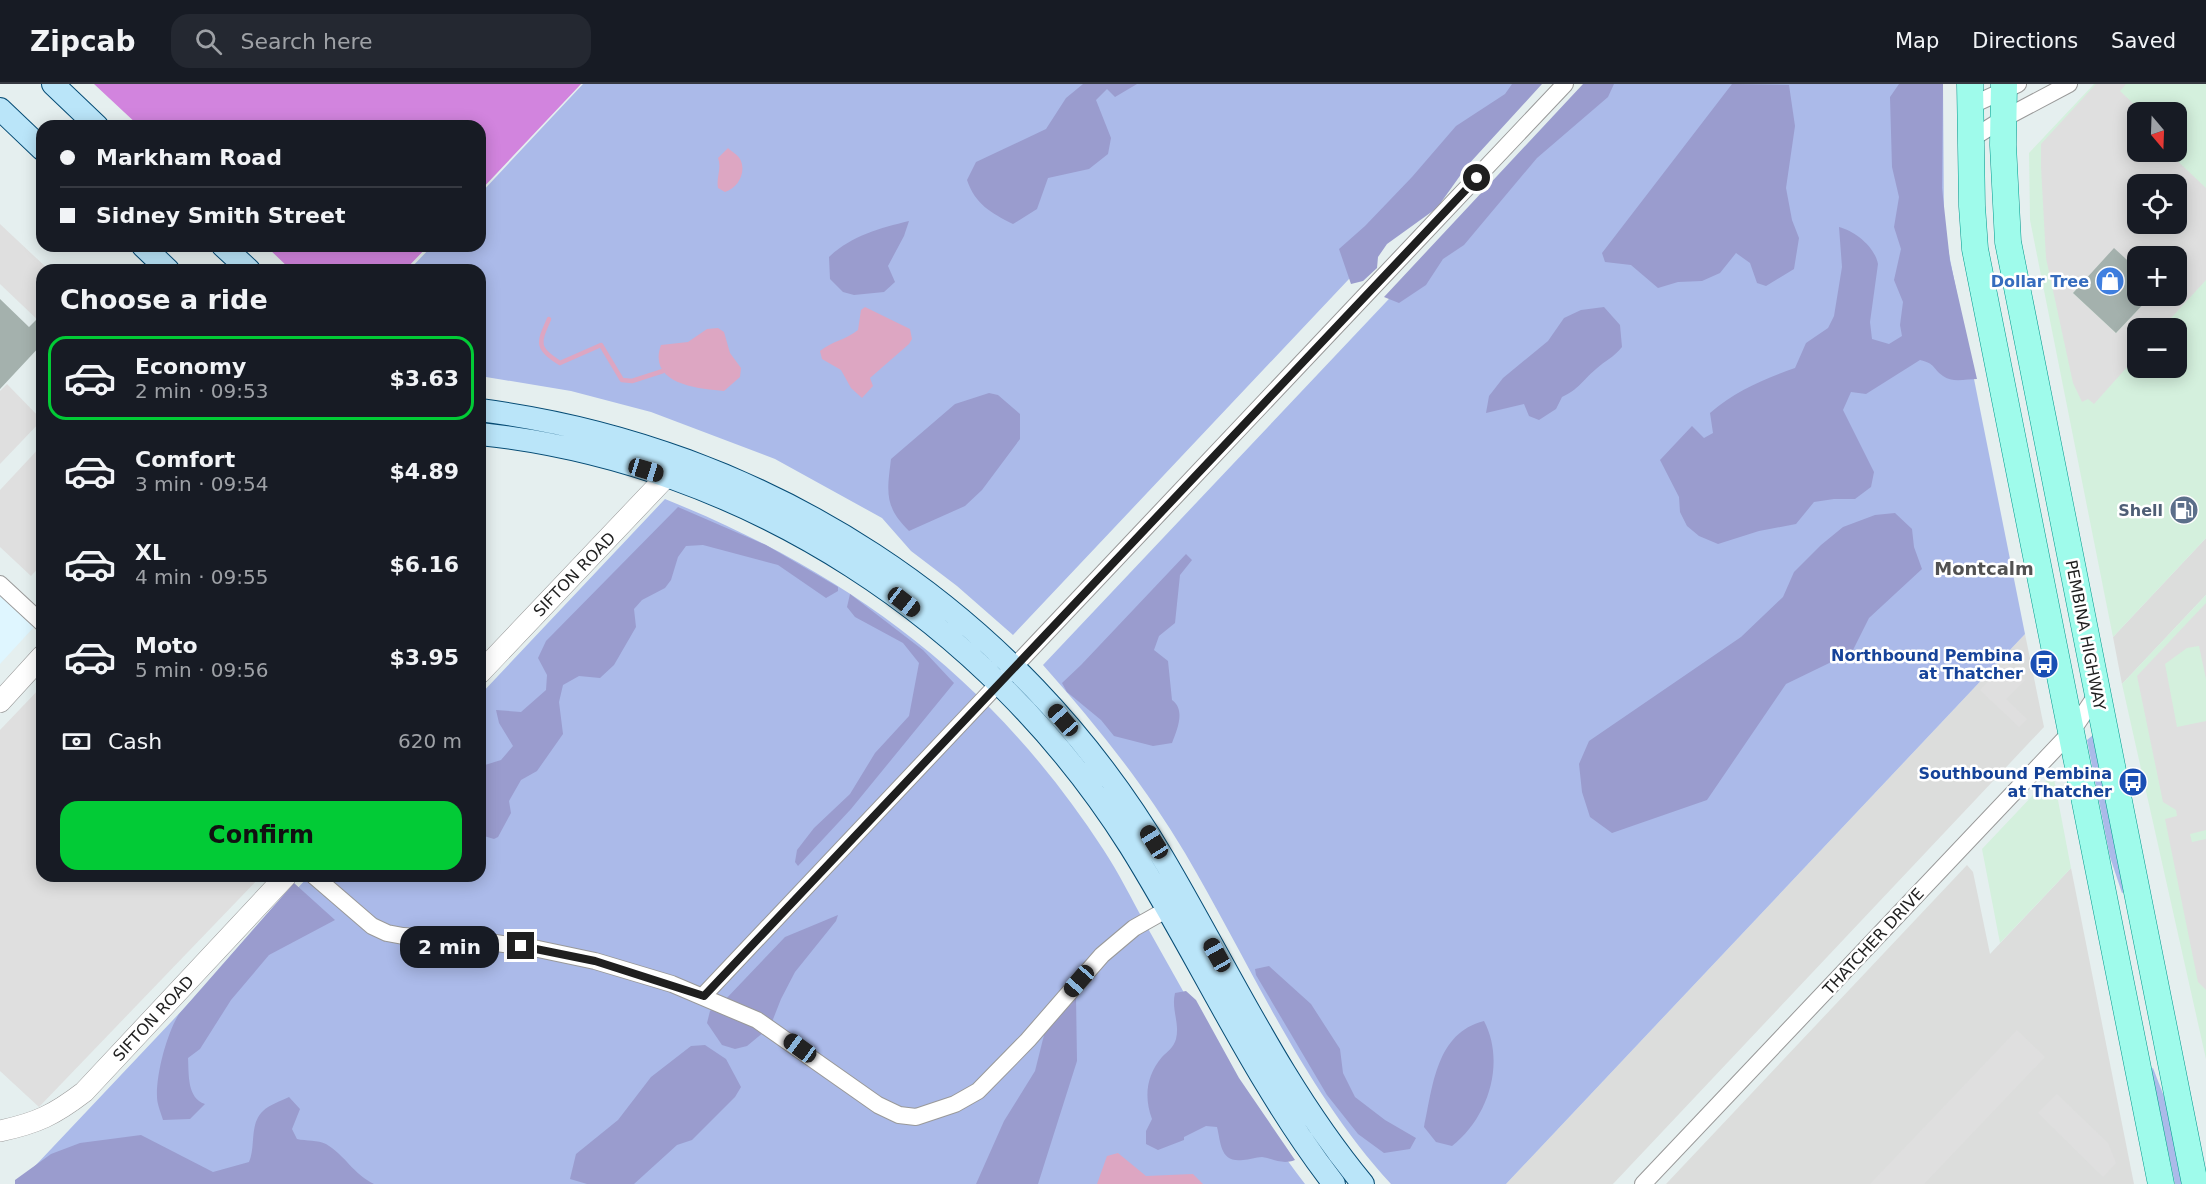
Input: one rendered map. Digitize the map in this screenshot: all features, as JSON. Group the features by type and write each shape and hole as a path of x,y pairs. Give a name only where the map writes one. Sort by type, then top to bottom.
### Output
{"main road":[{"path":"53,84 91,120"},
{"name":"PEMBINA HIGHWAY","path":"2008,86 2002,118 2008,242 2195,1184"},
{"name":"PEMBINA HIGHWAY","path":"1970,95 1972,206 1976,249 2161,1184"},
{"path":"0,109 36,143"},
{"path":"149,252 162,264"},
{"path":"230,252 242,264"},
{"path":"486,411 568,425 639,443 716,471 779,499 845,536 919,585 1016,667 1075,733 1128,803 1163,858 1294,1089 1327,1139 1363,1184"},
{"path":"486,435 562,447 667,476 759,514 844,561 914,609 1000,684 1024,708 1082,776 1131,849 1268,1090 1334,1184"}],"street":[{"path":"704,996 1565,84"},
{"path":"1971,139 2002,118 2069,84"},
{"path":"1970,95 2008,86"},
{"name":"SIFTON ROAD","path":"486,667 667,476"},
{"path":"0,584 36,617"},
{"path":"0,702 36,663"},
{"name":"THATCHER DRIVE","path":"1643,1184 2072,731 2097,694"},
{"name":"SIFTON ROAD","path":"0,1131 34,1123 59,1112 84,1092 280,882"},
{"path":"321,882 372,926 387,933 475,940 546,951 614,966 704,996 777,1031 890,1112 916,1117 949,1107 978,1091 1028,1040 1102,955 1134,928 1166,910"}],"shaded area":[{"path":"94,84 581,84 486,185 486,120 133,120"},
{"path":"583,84 1533,84 1013,635 957,586 911,551 882,518 775,459 651,412 571,391 486,377 486,264 415,264 426,252 486,252 486,188"},
{"path":"1083,84 1137,84 1115,97 1107,89 1096,100 1111,138 1108,154 1089,169 1048,178 1037,209 1013,224 991,212 979,202 967,180 976,162 1046,129 1066,98"},
{"path":"1512,84 1542,84 1467,166 1437,208 1387,244 1378,257 1377,268 1363,281 1351,284 1339,249 1365,226 1412,177 1456,126 1505,94"},
{"path":"1583,84 1614,84 1608,97 1537,158 1464,245 1443,259 1426,285 1399,303 1384,297"},
{"path":"1592,84 1943,84 1944,229 2025,634 1506,1184 1391,1184 1331,1108 1305,1067 1185,853 1153,803 1101,733 1043,665"},
{"path":"1732,84 1789,85 1795,126 1786,188 1792,220 1799,238 1794,269 1766,286 1757,283 1750,263 1736,253 1720,273 1702,281 1678,282 1658,288 1631,265 1605,262 1602,253"},
{"path":"1899,84 1943,84 1942,188 1950,261 1977,379 1947,378 1931,365 1920,360 1866,394 1851,392 1843,410 1874,472 1871,487 1855,499 1814,502 1796,524 1759,531 1718,544 1699,536 1687,526 1680,512 1679,497 1660,460 1692,426 1704,438 1713,433 1710,413 1729,398 1750,386 1795,368 1806,343 1828,328 1834,316 1842,267 1839,227 1851,232 1869,246 1878,264 1870,322 1872,339 1889,344 1902,336 1900,325 1903,302 1894,280 1901,249 1894,227 1899,197 1892,167 1890,97"},
{"path":"2094,84 2206,84 2206,538 2113,637 2030,220 2029,153"},
{"path":"2096,84 2126,84 2120,91 2132,102 2127,102 2127,162 2179,162 2206,188 2206,280 2187,301 2187,246 2127,246 2127,260 2114,249 2073,293 2116,333 2127,321 2127,367 2094,404 2088,399 2082,402 2073,383 2046,258 2041,144"},
{"path":"728,148 739,158 742,164 742,174 734,187 725,192 718,188 718,158"},
{"path":"909,221 904,236 888,266 895,282 884,292 854,295 843,292 830,279 829,257 838,250 866,234"},
{"path":"0,224 43,264 36,264 36,318 0,284"},
{"path":"272,252 422,252 411,264 285,264"},
{"path":"2142,306 2182,306 2171,318 2130,318"},
{"path":"865,307 910,329 912,339 870,378 873,386 862,398 851,388 841,370 822,359 820,351 858,330 861,310"},
{"path":"1604,307 1620,325 1622,347 1577,388 1562,397 1556,409 1539,420 1529,416 1524,404 1486,413 1489,396 1503,378 1548,341 1564,318 1581,310"},
{"path":"718,328 724,332 730,353 741,368 740,377 724,391 689,386 678,382 661,368 659,358 661,345 688,342 707,329"},
{"path":"7,384 36,414 36,426 0,464 0,391"},
{"path":"989,393 998,395 1020,414 1020,439 982,490 965,506 909,531 895,514 889,498 891,459 955,404"},
{"path":"36,451 36,571 31,576 0,547 0,490"},
{"path":"665,499 733,529 796,562 856,598 912,639 965,684 1014,734 1060,789 1103,849 1241,1090 1282,1154 1305,1184 18,1184 303,882 486,882 486,689"},
{"path":"678,507 766,545 838,587 838,591 826,598 778,565 703,545 686,546 678,557 671,580 665,588 642,600 634,609 636,627 614,665 600,678 579,676 563,685 559,702 563,734 537,771 521,780 509,801 511,813 498,837 494,839 486,837 486,765 501,760 513,746 499,723 496,710 521,712 546,690 547,675 538,658 546,641"},
{"path":"1895,513 1912,529 1914,547 1922,569 1869,618 1852,652 1786,684 1707,800 1612,833 1590,817 1582,792 1579,764 1589,741 1741,637 1783,597 1794,572 1843,527 1875,515"},
{"path":"2206,538 2206,595 2122,684 2113,637"},
{"path":"1186,554 1192,560 1180,575 1175,623 1159,636 1154,650 1168,661 1172,700 1179,709 1179,720 1172,743 1153,746 1114,736 1101,720 1067,692 1062,683"},
{"path":"850,594 923,650 954,683 851,809 798,866 795,862 797,850 814,828 850,794 875,753 909,716 919,663 903,643 855,617 847,607"},
{"path":"0,595 34,627 0,664"},
{"path":"2206,595 2206,1059 2122,684"},
{"path":"2206,603 2206,679 2199,646 2187,648 2165,664 2177,727 2206,721 2206,830 2190,834 2192,842 2206,839 2206,990 2198,982 2165,819 2177,816 2176,810 2163,802 2137,676"},
{"path":"2025,634 2044,727 1613,1184 1506,1184"},
{"path":"2006,663 2025,680 2006,699 2027,719 2019,727 1980,690"},
{"path":"36,692 36,882 255,882 39,1107 0,1071 0,730"},
{"path":"2093,735 2124,892 2122,893 2110,857 2087,740"},
{"path":"2053,774 2071,868 2000,943 1982,849"},
{"path":"1967,865 1973,872 1990,954 2071,868 2134,1184 1666,1184"},
{"path":"294,883 335,920 269,955 231,1000 200,1049 188,1058 192,1091 199,1101 205,1104 190,1119 163,1120 157,1100 158,1077 167,1043 179,1014"},
{"path":"838,915 836,921 795,972 770,1027 747,1046 735,1049 722,1045 707,1023 710,1011 723,1002 785,937"},
{"path":"1269,966 1311,1004 1340,1049 1343,1073 1355,1097 1385,1120 1416,1138 1410,1149 1384,1153 1358,1134 1327,1095 1256,975 1255,969"},
{"path":"1186,991 1196,1000 1239,1078 1295,1160 1282,1162 1262,1157 1243,1160 1230,1158 1223,1151 1217,1127 1206,1126 1184,1137 1184,1140 1158,1150 1146,1144 1146,1131 1152,1119 1147,1095 1150,1079 1157,1064 1176,1039 1175,993"},
{"path":"1076,997 1077,1061 1038,1184 976,1184 1004,1121 1035,1071 1046,1027"},
{"path":"1484,1021 1493,1054 1493,1072 1484,1105 1465,1134 1452,1146 1436,1142 1424,1127 1439,1063 1446,1049 1456,1037 1468,1027"},
{"path":"2017,1030 2045,1057 1924,1184 1870,1184"},
{"path":"705,1045 726,1059 741,1087 735,1097 692,1140 677,1145 634,1184 587,1184 570,1179 576,1154 618,1120 651,1077 691,1046"},
{"path":"2153,1068 2165,1099 2183,1184 2175,1184 2151,1069"},
{"path":"2057,1094 2108,1143 2116,1163 2103,1177 2038,1113"},
{"path":"289,1097 300,1109 292,1129 297,1139 326,1144 339,1153 360,1175 374,1184 15,1184 15,1180 51,1154 80,1143 141,1135 213,1172 249,1162 254,1129 259,1116 268,1107"},
{"path":"1118,1153 1146,1176 1193,1174 1203,1184 1097,1184 1107,1156"}],"building":[{"name":"Dollar Tree","path":"2114,248 2127,260 2127,306 2142,306 2130,318 2127,318 2127,321 2116,333 2073,293"},
{"path":"0,299 29,327 36,320 36,350 0,389"}],"waterway":[{"path":"549,319 541,344 546,353 560,363 601,345 622,380 632,381 663,371"}],"place":[{"name":"Dollar Tree","path":"2110,281"},
{"name":"Shell","path":"2184,510"},
{"name":"Northbound Pembina at Thatcher","path":"2044,664"},
{"name":"Southbound Pembina at Thatcher","path":"2133,782"}],"district":[{"name":"Montcalm","path":"1984,569"}],"route":[{"path":"521,946 595,961 704,996 1477,178"}]}
